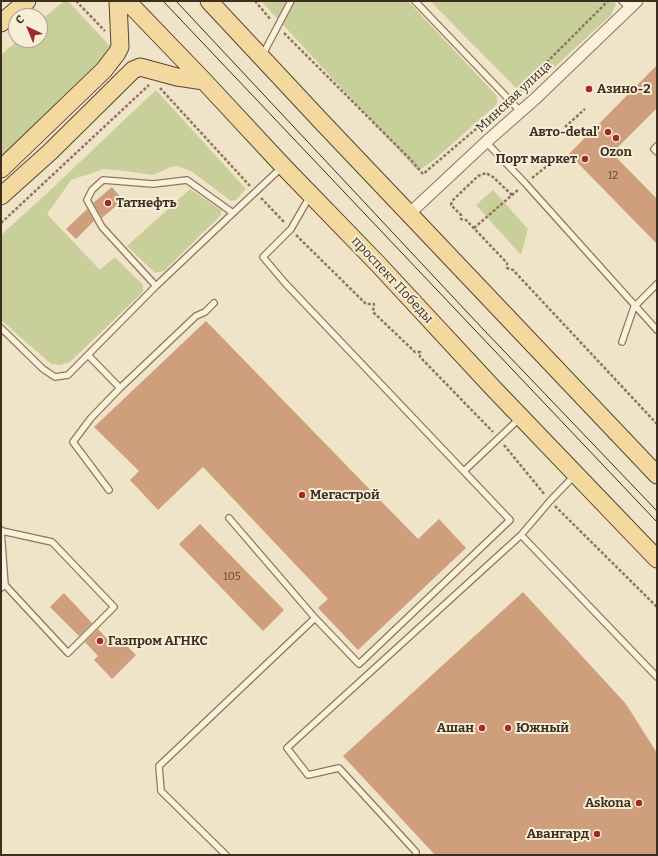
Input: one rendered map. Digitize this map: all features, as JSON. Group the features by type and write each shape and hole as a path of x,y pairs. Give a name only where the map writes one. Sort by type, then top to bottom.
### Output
{"main road":[{"path":"1,23 27,1"},
{"path":"1,169 104,70 117,54 120,47 118,1"},
{"name":"проспект Победы","path":"127,1 657,559"},
{"path":"209,1 220,8 261,58 410,213 657,475"},
{"path":"1,196 50,152 133,70 140,68 176,77 204,81"}],"street":[{"name":"Минская улица","path":"410,213 486,142 536,98 629,3"}],"lane":[{"path":"261,58 291,1"},
{"path":"415,1 520,111"},
{"path":"486,142 525,183 634,307 657,330"},
{"path":"657,146 654,149 657,152"},
{"path":"1,328 43,368 55,376 68,375 156,286 283,166"},
{"path":"156,286 102,227 87,200 92,190 103,180 153,184 188,180 233,213"},
{"path":"229,518 315,618 359,664 510,520 285,283 263,257 291,229 311,194"},
{"path":"622,342 634,307 657,284"},
{"path":"109,490 73,442 90,418 120,388 196,316 205,312 214,304"},
{"path":"88,355 120,388"},
{"path":"464,471 521,417"},
{"path":"416,855 416,852 339,768 308,775 287,748 521,535 550,501 576,474"},
{"path":"1,530 52,542 114,607 68,653 3,587 1,530"},
{"path":"521,535 657,677"},
{"path":"226,855 161,791 159,766 315,618"}],"path":[{"path":"76,1 107,33"},
{"path":"254,1 272,22"},
{"path":"282,31 411,160 423,174 496,114 608,1"},
{"path":"1,223 153,81"},
{"path":"159,87 285,223"},
{"path":"565,127 585,109"},
{"path":"474,228 525,183 552,162"},
{"path":"512,195 493,177 486,173 478,176 452,201 451,205 461,214 461,219 466,220 507,263 507,268 513,270 657,424"},
{"path":"295,234 366,304 374,304 373,312 415,352 420,352 420,358 499,438 550,501 657,607"}],"green space":[{"path":"64,1 68,1 110,46 104,63 1,163 1,55 9,48 48,48 48,14"},
{"path":"261,1 408,1 497,96 497,104 434,160 421,169 416,169"},
{"path":"430,1 613,1 616,4 611,15 535,85 520,92"},
{"path":"156,90 246,189 236,200 231,201 191,171 177,166 153,175 104,169 71,180 47,214 100,270 115,257 143,285 143,292 70,362 60,365 51,364 1,320 1,235"},
{"path":"190,189 221,210 221,215 164,271 155,273 127,246"},
{"path":"493,190 528,229 521,255 476,205"}],"building":[{"path":"657,65 657,108 612,153 657,199 657,244 569,154"},
{"path":"112,187 123,200 102,218 93,203"},
{"path":"87,209 94,221 76,239 66,229"},
{"name":"Мегастрой","path":"206,321 418,539 439,519 466,548 358,650 318,608 328,599 203,467 158,510 130,480 139,471 94,427"},
{"path":"200,524 284,610 263,631 179,544"},
{"name":"Южный","path":"523,592 626,704 657,753 657,855 435,855 343,756"},
{"path":"64,593 92,623 79,636 50,607"},
{"path":"98,629 111,643 117,636 136,655 112,679 94,660 98,656 85,642"}],"tram line":[{"path":"163,1 657,522"},
{"path":"176,1 482,328 657,511"}],"place":[{"name":"Азино-2","path":"589,89"},
{"name":"Авто-detal'","path":"608,132"},
{"name":"Ozon","path":"616,138"},
{"name":"Порт маркет","path":"585,159"},
{"name":"Татнефть","path":"108,203"},
{"name":"Мегастрой","path":"302,495"},
{"name":"Газпром АГНКС","path":"100,641"},
{"name":"Ашан","path":"482,728"},
{"name":"Южный","path":"508,728"},
{"name":"Askona","path":"639,803"},
{"name":"Авангард","path":"597,834"}]}
